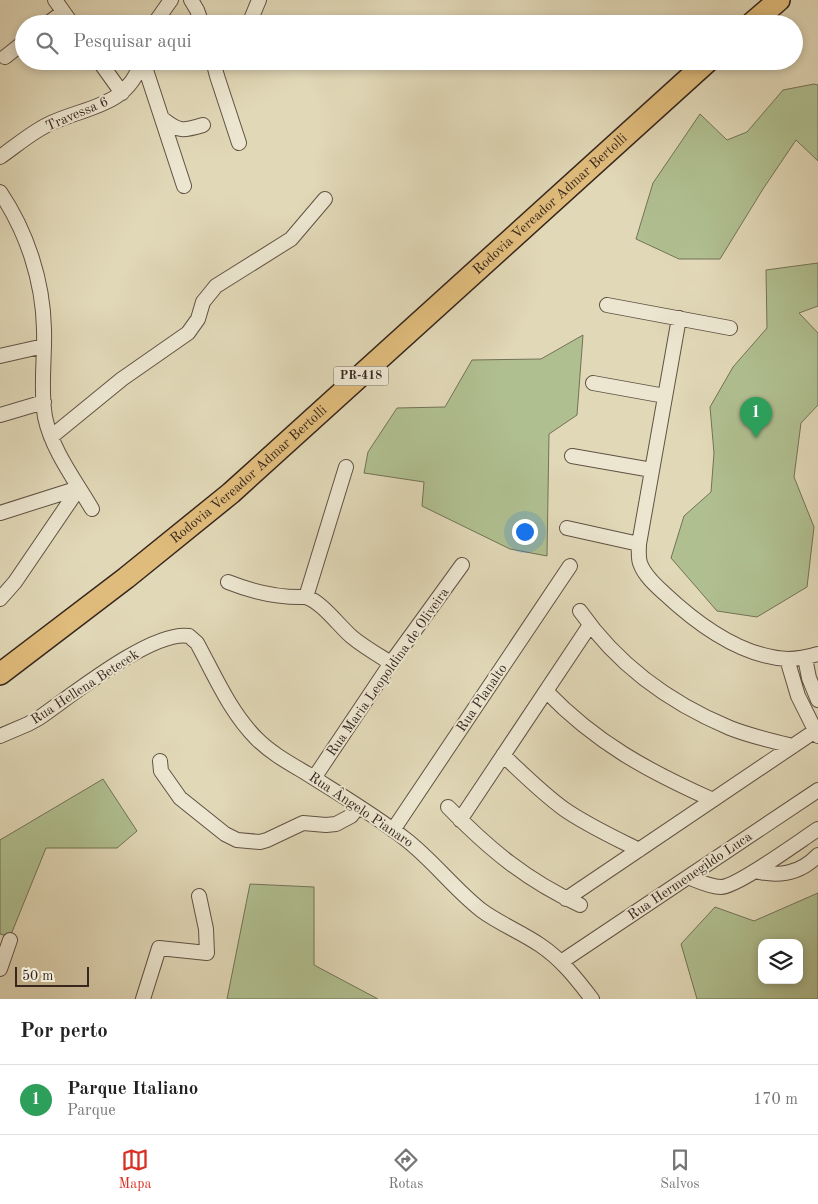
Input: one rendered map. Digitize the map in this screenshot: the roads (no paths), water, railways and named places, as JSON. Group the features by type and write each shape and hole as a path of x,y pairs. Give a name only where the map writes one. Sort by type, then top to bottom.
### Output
{"highway":[{"path":"762,15 780,0"},
{"name":"Rodovia Vereador Admar Bertolli","path":"0,674 160,551 231,493 698,70"}],"street":[{"path":"160,15 171,0"},
{"path":"191,0 199,15"},
{"path":"253,15 260,0"},
{"path":"5,57 15,49"},
{"path":"105,70 122,93"},
{"name":"Travessa 6","path":"0,157 44,127 100,106 122,93 135,80 139,70"},
{"path":"146,70 184,186"},
{"path":"216,70 239,143"},
{"path":"163,119 172,127 182,130 203,125"},
{"path":"0,192 4,205 26,243 35,270 43,311 44,402 45,415 51,437 92,509"},
{"path":"51,437 122,379 188,333 198,319 203,302 216,286 291,239 325,199"},
{"path":"606,305 730,328"},
{"path":"679,318 639,544 640,562 648,578 677,606 730,642 746,649 787,658 811,656 809,678 818,700"},
{"path":"0,356 44,346"},
{"path":"593,383 665,396"},
{"path":"0,415 44,402"},
{"path":"572,456 652,470"},
{"path":"306,597 346,467"},
{"path":"0,512 79,488"},
{"path":"0,599 15,582 79,488"},
{"path":"566,528 639,544"},
{"name":"Rua Maria Leopoldina de Oliveira","path":"314,778 391,664 462,565"},
{"name":"Rua Planalto","path":"393,830 570,566"},
{"path":"228,582 255,591 281,596 306,597 315,601 340,627 391,664"},
{"path":"580,611 608,646 626,664 646,680 686,706 730,728 793,746"},
{"path":"460,820 590,625"},
{"name":"Rua Hellena Betecek","path":"0,736 39,718 120,662 161,640 182,634 189,636 197,643"},
{"name":"Rua Ângelo Pianaro","path":"197,643 230,705 248,730 269,749 393,830 417,848 480,909 502,924 540,945 561,962 592,999"},
{"path":"566,899 793,746 817,732 798,696 787,658"},
{"path":"546,691 580,724 616,750 662,777 713,800"},
{"path":"503,755 547,796 564,809 639,850"},
{"path":"160,761 161,771 180,798 225,834 237,840 260,842 303,822 326,825 336,824 351,816 358,807"},
{"name":"Rua Hermenegildo Luca","path":"561,962 818,790"},
{"path":"448,807 488,846 518,870 566,899 580,905"},
{"path":"688,877 721,887 735,883 818,829"},
{"path":"755,871 770,874 792,872 803,867 818,855"},
{"path":"143,999 159,948 207,953 206,928 199,896"},
{"path":"0,970 10,940"}],"place":[{"name":"Parque Italiano","path":"756,438"}]}
